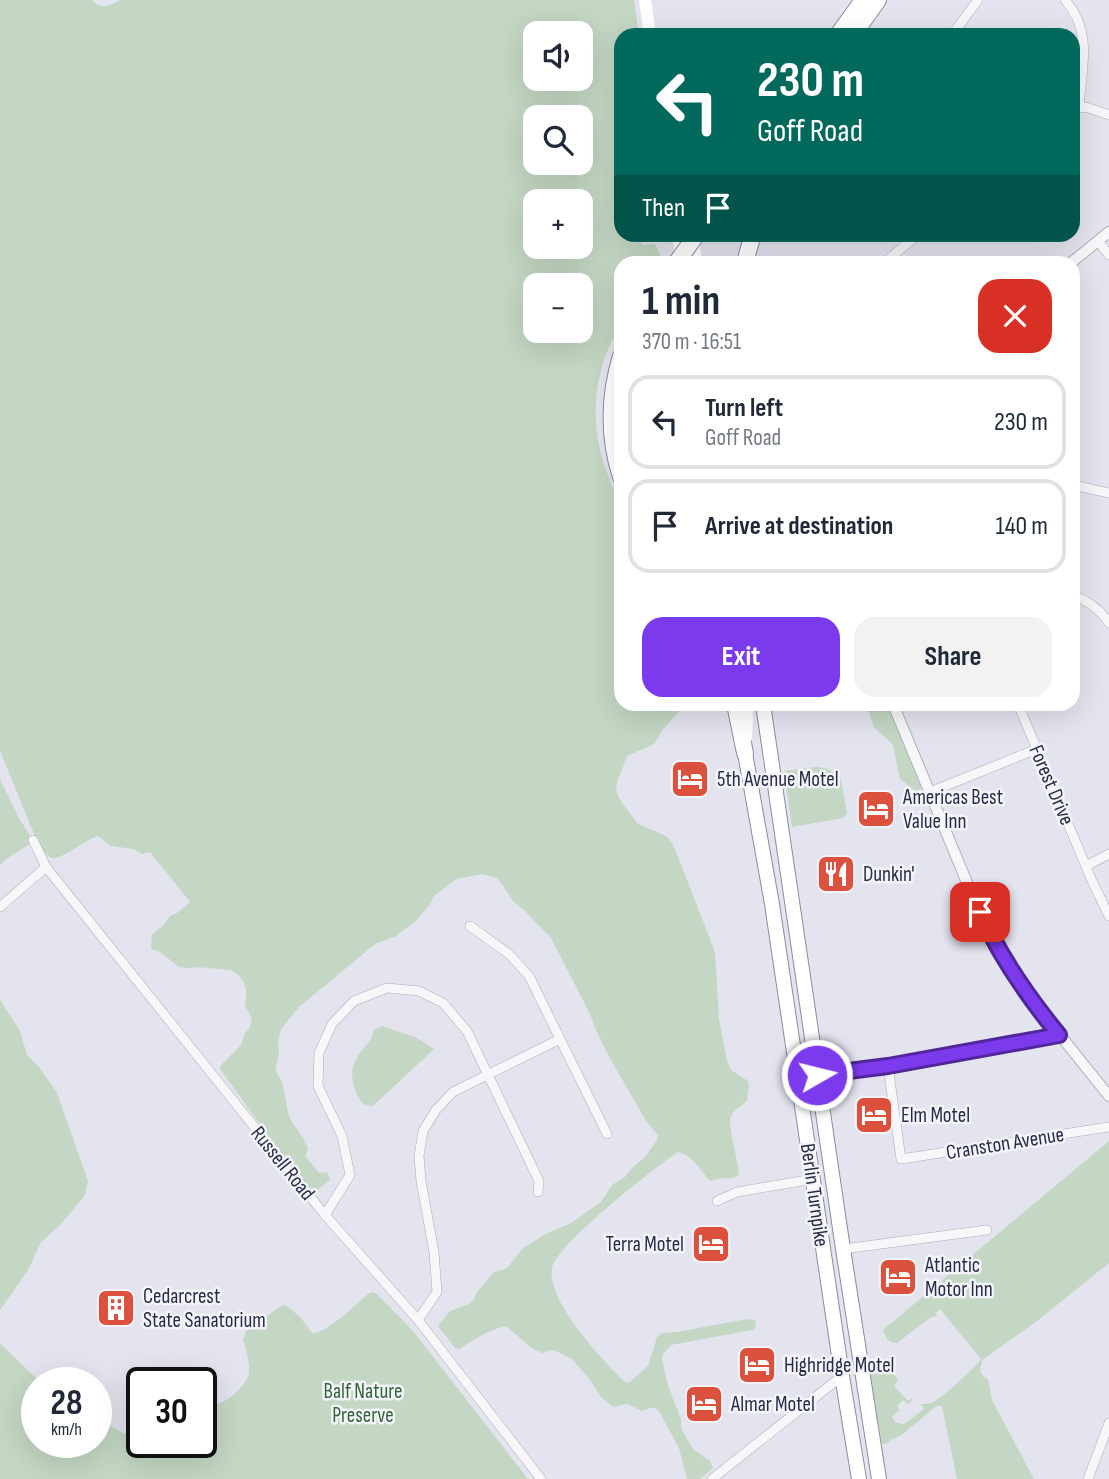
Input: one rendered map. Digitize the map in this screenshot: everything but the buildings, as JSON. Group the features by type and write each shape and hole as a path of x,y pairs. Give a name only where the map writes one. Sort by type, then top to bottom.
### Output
{"highway":[{"path":"843,28 863,0"},
{"path":"858,28 878,0"},
{"path":"614,381 611,407 614,447"},
{"path":"736,711 745,753"},
{"name":"Berlin Turnpike","path":"764,711 879,1479"},
{"name":"Berlin Turnpike","path":"745,753 770,889 859,1479"},
{"path":"798,1078 817,1075"},
{"path":"842,1376 860,1360"}],"main road":[{"path":"645,0 649,28"},
{"name":"Berlin Turnpike","path":"745,753 747,711"}],"street":[{"path":"957,28 978,0"},
{"path":"1065,0 1079,19 1083,35 1080,66"},
{"path":"1080,107 1089,107 1109,115"},
{"path":"1079,256 1109,232"},
{"path":"1098,241 1109,255"},
{"path":"892,256 909,242"},
{"path":"1080,487 1109,493"},
{"path":"1080,598 1098,609 1109,623"},
{"path":"896,711 991,935 1025,991 1109,1096"},
{"name":"Forest Drive","path":"1021,711 1109,916"},
{"path":"930,793 1037,750"},
{"name":"Russell Road","path":"33,840 46,867 326,1215 418,1320 541,1479"},
{"path":"1086,866 1109,854"},
{"path":"0,907 46,867"},
{"path":"470,926 509,954 529,976 607,1134"},
{"path":"326,1215 350,1175 342,1136 318,1086 319,1053 332,1024 354,1001 387,988 419,991 443,1003 467,1031 539,1181 538,1192"},
{"path":"817,1075 888,1066 1059,1035"},
{"path":"418,1320 437,1292 434,1252 421,1181 419,1156 423,1131 436,1110 453,1092 560,1039"},
{"name":"Cranston Avenue","path":"888,1066 901,1158 1109,1127"},
{"path":"717,1201 737,1192 813,1179"},
{"path":"843,1249 987,1230"},
{"path":"712,1479 842,1376"},
{"path":"1088,1479 1109,1423"}],"green space":[{"path":"0,0 92,0 105,6 120,0 634,0 638,28 614,28 614,242 654,244 660,256 614,256 614,336 603,363 596,401 597,436 614,489 614,711 680,711 654,744 627,756 616,791 638,824 666,836 672,843 715,952 719,1019 727,1061 731,1070 748,1081 749,1086 747,1100 734,1111 730,1120 739,1175 710,1181 692,1159 678,1152 629,1189 588,1225 570,1242 552,1268 558,1297 567,1313 578,1330 626,1383 649,1365 656,1338 661,1333 755,1320 756,1327 752,1330 671,1345 663,1354 668,1386 681,1419 681,1428 693,1449 710,1461 713,1468 700,1479 687,1479 679,1448 657,1409 653,1407 642,1411 627,1404 613,1407 601,1397 573,1360 556,1351 542,1353 533,1349 506,1326 487,1332 459,1349 455,1348 438,1326 450,1311 473,1301 493,1273 507,1268 523,1248 573,1222 601,1202 612,1185 625,1177 646,1156 658,1135 643,1115 608,1055 551,938 513,901 500,881 483,874 456,879 434,896 418,919 396,936 375,944 299,1007 281,1029 276,1071 283,1085 288,1113 308,1149 305,1156 319,1173 327,1172 330,1179 316,1191 308,1186 285,1159 220,1069 241,1045 250,1027 252,1018 245,1006 246,989 243,981 231,970 179,967 160,952 151,949 152,935 170,916 190,902 150,852 142,854 133,849 111,846 98,836 61,856 49,856 39,846 0,751"},
{"path":"868,711 890,711 921,788 917,792 900,779 893,745 874,727"},
{"path":"815,767 837,774 841,780 847,813 843,818 792,827 784,771"},
{"path":"0,779 29,834 30,844 0,865"},
{"path":"0,1000 20,1031 27,1055 57,1093 88,1181 85,1195 61,1224 41,1242 28,1270 0,1310"},
{"path":"382,1026 417,1038 434,1049 373,1106 363,1104 359,1098 352,1072 356,1059 371,1039 374,1030"},
{"path":"1109,1141 1109,1263 1037,1321 982,1360 980,1371 988,1379 992,1400 1034,1479 957,1479 942,1406 935,1407 905,1432 882,1444 869,1366 874,1359 888,1366 898,1380 894,1386 908,1401 913,1399 908,1404 903,1400 897,1406 900,1410 892,1417 896,1423 903,1425 924,1409 921,1404 937,1399 959,1382 981,1359 940,1309 935,1313 937,1316 931,1317 897,1343 887,1339 883,1330"},
{"name":"Balf Nature Preserve","path":"368,1294 377,1294 413,1331 528,1479 0,1479 0,1343 25,1367 21,1367 21,1458 112,1458 112,1427 126,1434 126,1458 217,1458 217,1403 232,1396 248,1377 249,1365 243,1340 246,1331 286,1305 301,1318 312,1333 318,1332 333,1324"}],"place":[{"name":"5th Avenue Motel","path":"690,779"},
{"name":"Americas Best Value Inn","path":"876,809"},
{"name":"Dunkin'","path":"836,874"},
{"name":"Elm Motel","path":"874,1115"},
{"name":"Terra Motel","path":"711,1244"},
{"name":"Atlantic Motor Inn","path":"898,1277"},
{"name":"Cedarcrest State Sanatorium","path":"116,1308"},
{"name":"Highridge Motel","path":"757,1365"},
{"name":"Almar Motel","path":"704,1404"}],"route":[{"path":"817,1075 888,1066 1059,1035 1014,974 980,912"}]}
